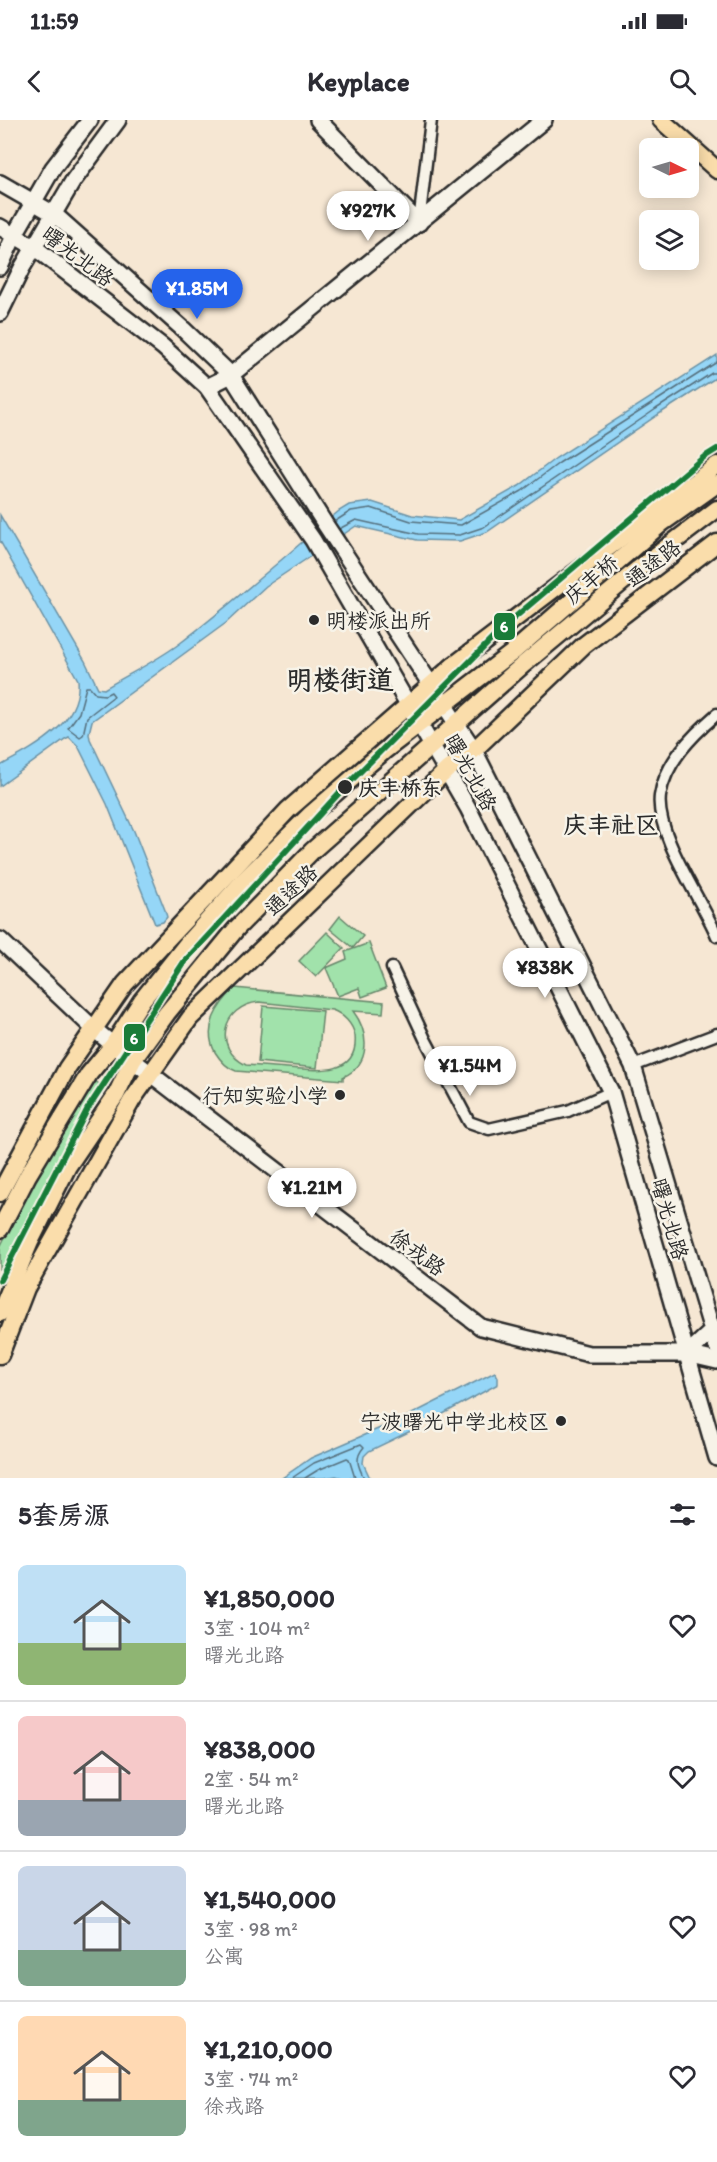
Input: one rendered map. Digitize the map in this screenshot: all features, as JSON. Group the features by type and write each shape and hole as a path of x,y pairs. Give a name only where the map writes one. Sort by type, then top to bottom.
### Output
{"main road":[{"path":"0,267 14,236 53,168 90,120"},
{"path":"0,313 34,247 73,181 118,120"},
{"path":"318,120 418,223"},
{"path":"207,387 231,375 544,120"},
{"path":"661,120 717,170"},
{"path":"678,120 717,156"},
{"name":"曙光北路","path":"0,183 54,214 231,375 325,524 474,750 633,1066 715,1330 717,1347"},
{"name":"曙光北路","path":"0,227 34,247 164,347 207,387 314,540 447,770 611,1092 717,1458"},
{"name":"通途路","path":"0,1194 67,1068 125,984 280,819 408,704 472,651 717,465"},
{"name":"庆丰桥","path":"519,658 662,523 717,484"},
{"name":"庆丰桥","path":"519,658 717,509"},
{"name":"通途路","path":"0,1355 26,1288 132,1100 190,1018 447,770 474,750 584,645 717,543"},
{"name":"通途路","path":"0,1229 28,1175 89,1074 113,1045 142,1000 190,939 243,881 311,814 384,751 443,706 519,658"},
{"name":"通途路","path":"0,1313 30,1242 68,1166 116,1095 133,1060 167,1013 236,929 312,851 456,724 519,658"},
{"name":"徐戎路","path":"0,940 93,1029 481,1327 589,1354 687,1353 717,1361"},
{"path":"687,1353 715,1330"}],"street":[{"path":"418,223 431,120"},
{"path":"716,931 667,835 660,794 673,761 695,733 717,714"},
{"path":"392,968 429,1048 469,1122 489,1129 568,1111 611,1092"},
{"path":"633,1066 717,1034"}],"green space":[{"path":"340,916 363,936 353,948 330,929"},
{"path":"327,932 344,948 316,977 299,961"},
{"path":"369,943 386,988 362,997 359,988 338,996 326,968 347,959 345,952"},
{"path":"235,988 384,1002 383,1013 353,1011 362,1028 365,1047 359,1064 343,1077 343,1080 236,1071 227,1066 215,1052 210,1034 214,1017","holes":["259,1002 332,1010 347,1020 355,1036 354,1050 350,1059 342,1065 321,1070 246,1065 229,1049 226,1039 229,1019 246,1005"]},
{"path":"263,1006 323,1011 317,1068 258,1062"},
{"path":"95,1081 105,1088 51,1176 39,1208 0,1290 0,1247 38,1173"}],"water":[{"path":"717,355 717,377 487,532 460,541 417,540 356,526 266,586 226,623 92,721 90,739 134,831 165,910 167,917 163,922 155,924 107,804 78,746 69,737 0,786 0,766 27,751 53,733 64,722 77,696 78,680 0,541 0,515 85,661 98,688 104,689 179,644 349,505 372,502 412,515 459,520 519,486 556,458"},
{"path":"495,1372 498,1384 369,1451 364,1456 363,1463 370,1478 336,1476 282,1478 311,1458 408,1416"}],"transit line":[{"name":"6","path":"0,1280 87,1110 184,962 341,791 507,624 704,457 717,449"}],"place":[{"name":"明楼派出所","path":"314,620"},
{"name":"庆丰桥东","path":"345,787"},
{"name":"行知实验小学","path":"340,1095"},
{"name":"宁波曙光中学北校区","path":"561,1421"}],"district":[{"name":"明楼街道","path":"340,679"},
{"name":"庆丰社区","path":"611,824"}]}
